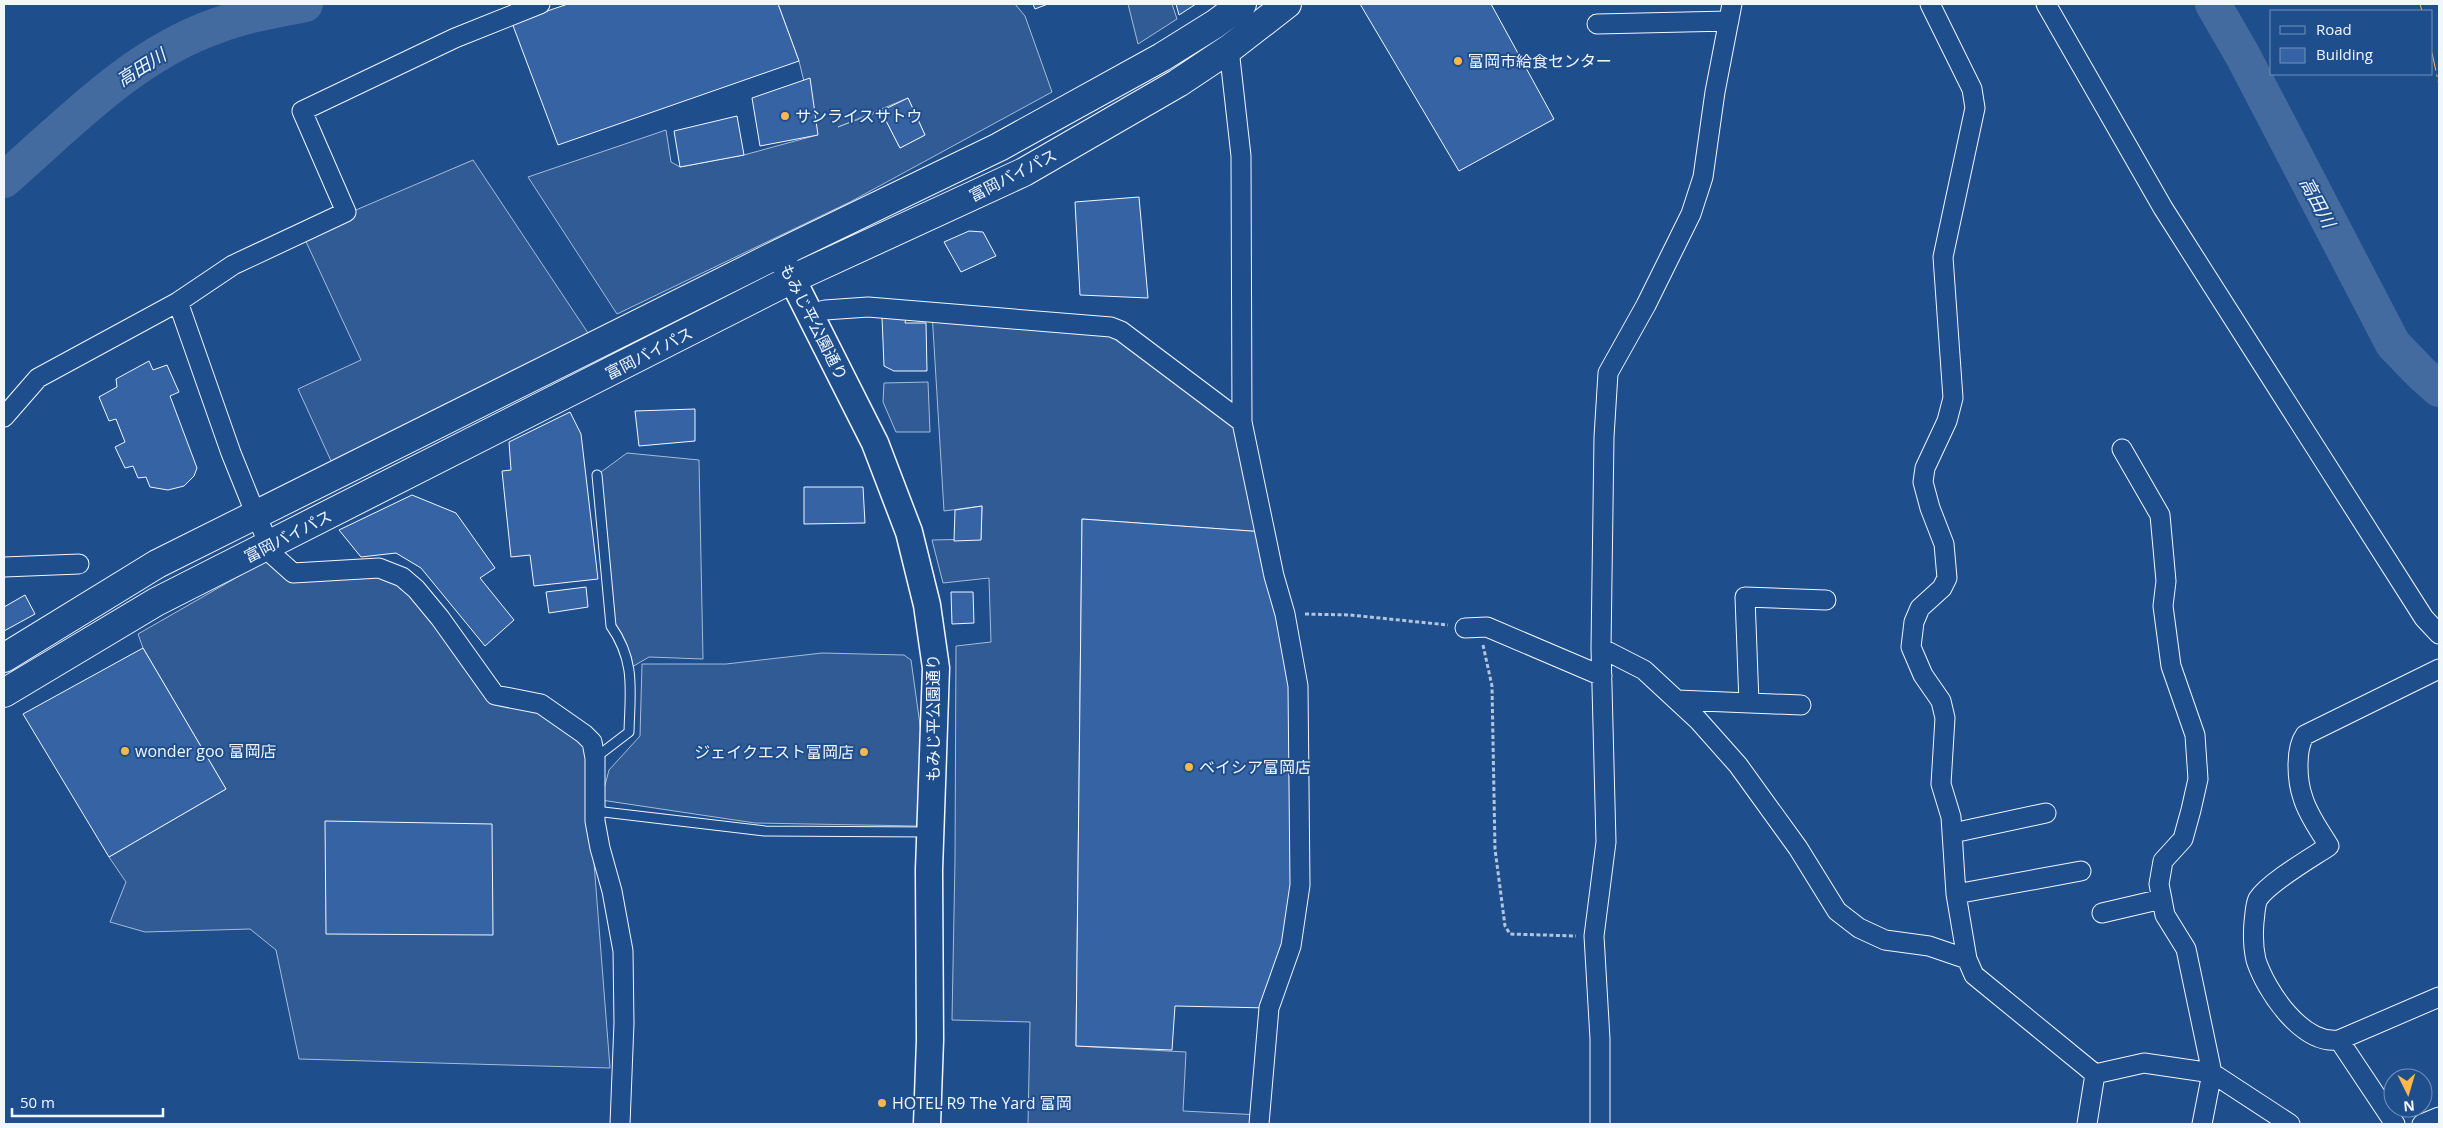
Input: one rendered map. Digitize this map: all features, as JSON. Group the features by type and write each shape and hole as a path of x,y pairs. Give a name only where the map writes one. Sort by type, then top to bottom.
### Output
{"highway":[{"name":"富岡バイパス","path":"4,658 157,564 780,253 999,147 1162,57 1215,24 1242,4"},
{"name":"富岡バイパス","path":"4,693 156,602 270,546 792,280 1024,172 1178,83 1229,49 1287,4"}],"street":[{"path":"4,417 38,378 178,302 233,265 346,212 302,111 455,38 540,4"},
{"path":"1930,4 1972,89 1976,108 1943,257 1953,398 1947,421 1925,468 1923,482 1930,508 1944,544 1947,578 1942,588 1920,608 1914,622 1911,647 1923,675 1941,701 1945,718 1941,784 1951,817 1956,894 1966,959 1974,974 2096,1074"},
{"path":"2046,4 2162,208 2424,618 2439,634"},
{"path":"1597,24 1730,13 1715,92 1703,176 1691,214 1646,305 1608,373 1604,437 1601,648 1606,842 1594,936 1600,1039 1600,1124"},
{"path":"1229,49 1240,156 1242,422 1274,576 1285,614 1298,686 1300,886 1291,946 1269,1008 1259,1124"},
{"name":"もみじ平公園通り","path":"780,253 875,443 909,532 928,606 936,668 931,832 927,1124"},
{"path":"178,302 231,453 274,556 293,573 379,568 402,577 416,589 440,618 495,696 541,704 584,734 592,742 595,758 595,811 600,848 612,891 623,951 624,1023 620,1124"},
{"path":"811,314 824,310 868,307 1111,327 1121,331 1242,422"},
{"path":"2122,450 2160,515 2166,581 2163,606 2171,666 2196,735 2198,779 2183,839 2163,862 2159,884 2165,915 2186,949 2212,1073 2202,1124"},
{"path":"4,567 79,564"},
{"path":"1749,703 1746,597 1826,600"},
{"path":"1465,628 1487,627 1602,676"},
{"path":"1601,648 1644,670 1698,720 1738,765 1798,848 1837,911 1859,928 1885,940 1929,946 1966,959"},
{"path":"2439,669 2305,735 2300,742 2298,755 2302,797 2329,846 2268,889 2257,900 2253,945 2264,978 2276,1001 2303,1028 2319,1038 2329,1041 2339,1040 2439,997"},
{"path":"1677,700 1801,705"},
{"path":"1952,833 2046,814"},
{"path":"1956,894 2081,871"},
{"path":"2102,913 2162,899"},
{"path":"2339,1040 2395,1124"},
{"path":"2096,1074 2144,1063 2212,1073 2290,1124"},
{"path":"2087,1124 2096,1074"},
{"path":"2422,1124 2439,1117"}],"lane":[{"path":"595,758 629,732 631,671 621,640 611,626 598,475"},
{"path":"595,811 765,831 931,832"}],"path":[{"path":"1285,614 1350,615 1473,629 1482,644 1492,686 1495,849 1505,926 1510,934 1594,936"}],"shaded area":[{"path":"778,4 1015,4 1025,16 1052,92 850,202 617,314 528,177 666,130 671,162 680,167 744,155 817,135 799,61","holes":["908,98 925,135 900,148 881,111 838,127"]},
{"path":"1128,4 1172,4 1177,19 1138,44"},
{"path":"473,160 588,333 332,463 298,389 361,360 302,233"},
{"path":"932,312 1111,327 1242,422 1265,532 1082,519 1076,1046 1186,1052 1183,1111 1260,1115 1259,1124 1028,1124 1030,1022 952,1020 956,646 991,642 989,578 943,583 932,540 981,539 982,506 944,511"},
{"path":"928,382 930,432 896,432 883,402 884,383"},
{"path":"627,453 699,460 703,659 649,657 632,667 611,626 597,475"},
{"path":"274,556 293,573 402,577 495,695 541,704 584,734 610,1068 299,1059 276,950 250,929 145,932 110,922 126,882 109,857 226,789 143,648 138,634"},
{"path":"822,653 904,655 911,660 921,732 917,826 755,823 601,800 609,770 640,736 642,664 726,664"}],"building":[{"path":"568,4 778,4 799,61 558,145 512,23"},
{"path":"1033,4 1048,4 1035,9"},
{"path":"1176,4 1196,4 1179,15"},
{"name":"富岡市給食センター","path":"1360,4 1491,4 1554,119 1459,171"},
{"name":"サンライスサトウ","path":"810,78 818,135 760,146 752,98"},
{"path":"908,98 925,135 900,148 881,111"},
{"path":"737,116 744,155 680,167 674,131"},
{"path":"1139,197 1148,298 1080,295 1075,202"},
{"path":"969,231 983,232 996,256 961,272 944,242"},
{"path":"882,317 906,317 905,323 926,323 927,371 894,371 884,366"},
{"path":"149,361 153,370 167,365 179,392 170,396 197,468 194,476 184,486 168,490 150,487 146,477 138,478 133,466 125,468 115,447 125,442 116,419 109,421 99,397 117,387 116,379"},
{"path":"695,409 695,441 639,446 635,411"},
{"path":"570,412 581,434 598,579 534,586 530,555 511,557 502,471 511,470 509,442"},
{"path":"804,487 863,487 865,523 804,524"},
{"path":"412,495 456,513 495,568 480,578 514,620 485,646 421,568 396,553 361,557 339,530"},
{"path":"982,506 981,540 954,541 955,510"},
{"name":"ベイシア富岡店","path":"1082,519 1265,532 1298,686 1291,946 1269,1008 1175,1006 1172,1050 1076,1046"},
{"path":"586,587 588,607 549,613 546,592"},
{"path":"951,592 973,592 974,623 952,624"},
{"path":"25,595 35,614 4,631 4,607"},
{"name":"wonder goo 富岡店","path":"143,648 226,789 109,857 23,714"},
{"path":"325,821 492,824 493,935 326,934"}],"waterway":[{"name":"高田川","path":"4,180 103,92 157,54 186,39 227,22 305,4"},
{"name":"高田川","path":"2213,4 2243,56 2393,344 2439,389"}],"power":[{"path":"2420,4 2422,10"},
{"path":"2433,58 2439,85"}],"place":[{"name":"富岡市給食センター","path":"1458,61"},
{"name":"サンライスサトウ","path":"785,116"},
{"name":"wonder goo 富岡店","path":"125,751"},
{"name":"ジェイクエスト富岡店","path":"864,752"},
{"name":"ベイシア富岡店","path":"1189,767"},
{"name":"HOTEL R9 The Yard 富岡","path":"882,1103"}]}
